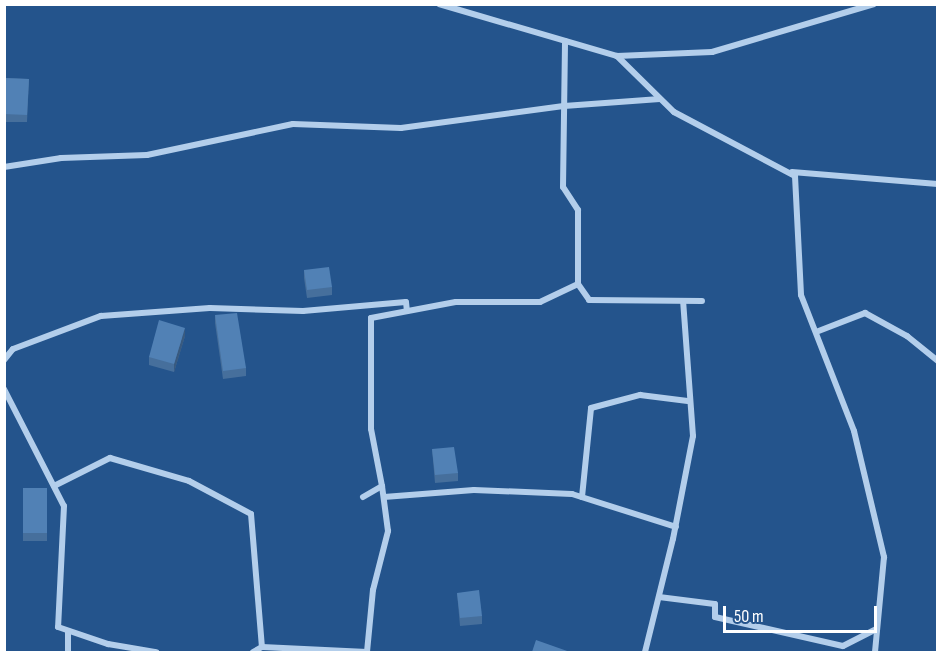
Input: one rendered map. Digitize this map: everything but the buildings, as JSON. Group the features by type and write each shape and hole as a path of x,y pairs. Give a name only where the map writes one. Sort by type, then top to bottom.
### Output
{"street":[{"path":"439,4 617,57 712,52 874,4"},
{"path":"565,41 562,187 578,210 578,284 589,300 702,301"},
{"path":"617,57 674,112 795,176 801,295 854,431 884,557 875,652"},
{"path":"4,167 60,158 147,155 293,124 401,128 564,106 660,99"},
{"path":"788,172 938,184"},
{"path":"253,652 262,647 367,652 373,590 388,531 371,429 371,318 456,302 540,302 578,284"},
{"path":"645,652 676,527 693,436 688,401 683,301"},
{"path":"4,360 13,349 101,316 210,308 303,311 406,302 408,311"},
{"path":"816,332 866,314 907,336 938,361"},
{"path":"4,389 64,506 58,627 156,652"},
{"path":"582,497 591,408 640,395 688,401"},
{"path":"54,486 110,458 189,481 251,514 262,647"},
{"path":"363,497 382,486"},
{"path":"384,497 474,490 582,497 676,527"},
{"path":"658,597 715,604 715,617 843,646 877,629"},
{"path":"68,631 68,652"}]}
